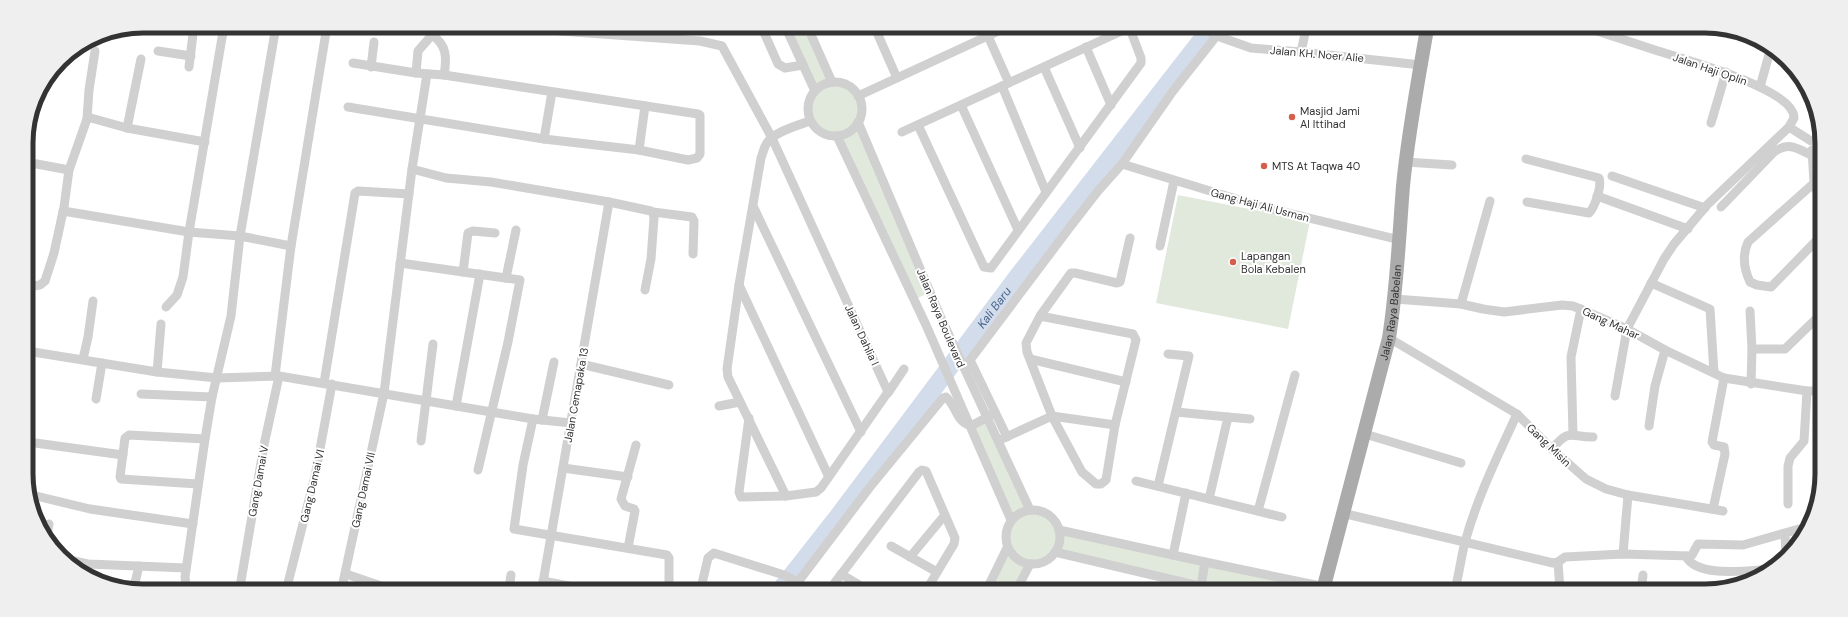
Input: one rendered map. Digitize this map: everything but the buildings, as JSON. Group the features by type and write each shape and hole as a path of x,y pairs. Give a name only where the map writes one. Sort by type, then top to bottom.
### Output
{"main road":[{"name":"Jalan Raya Babelan","path":"1324,584 1342,513 1365,434 1389,338 1395,298 1406,162 1426,33"}],"street":[{"path":"189,67 193,33"},
{"path":"166,308 178,295 183,278 189,232 223,33"},
{"path":"187,584 186,568 205,439 212,397 231,316 240,236 275,33"},
{"name":"Gang Damai V","path":"241,584 277,376 291,246 326,33"},
{"path":"416,73 418,51 431,33"},
{"path":"434,33 445,47 446,65 444,75"},
{"name":"Jalan Dahlia I","path":"588,33 700,41 722,46 772,138 888,393"},
{"path":"764,33 778,64 785,68 803,65"},
{"path":"788,33 815,91"},
{"path":"810,33 832,82"},
{"path":"880,33 897,78"},
{"path":"858,96 994,33"},
{"path":"902,132 1115,33"},
{"path":"918,124 984,267 988,269 993,267 1018,230 1080,148 1141,62 1132,33"},
{"path":"1007,437 970,360 1070,227 1098,191 1122,164 1173,92 1218,33"},
{"name":"Jalan KH. Noer Alie","path":"1218,33 1251,48 1421,65"},
{"path":"1301,52 1305,33"},
{"name":"Jalan Haji Oplin","path":"1603,33 1726,72 1760,87 1788,105 1793,110 1794,118 1789,127"},
{"path":"988,36 1046,192"},
{"path":"371,67 374,42"},
{"path":"1086,47 1111,105"},
{"path":"33,286 40,285 45,282 54,253 63,211 69,170 87,119 89,90 95,51"},
{"path":"158,51 191,56"},
{"path":"1760,87 1769,54"},
{"path":"127,128 142,59"},
{"path":"348,107 544,139 639,150 688,160 697,158 700,154 699,114 444,75 416,73 353,63"},
{"path":"1044,67 1080,148"},
{"path":"1711,123 1726,72"},
{"name":"Gang Damai VII","path":"343,584 384,393 412,169 427,74"},
{"path":"832,82 845,84 851,87 858,96 862,110 858,122 849,132 837,136 824,134 814,126 810,121 808,108 809,102 815,91 820,86 832,82"},
{"path":"544,139 552,92"},
{"path":"961,105 1018,230"},
{"path":"639,150 645,106"},
{"path":"87,119 91,118 127,128 205,142"},
{"path":"786,496 728,377 727,368 739,285 761,158 767,142 772,138 785,130 810,121"},
{"name":"Jalan Raya Boulevard","path":"858,122 968,379 1030,510"},
{"path":"1615,396 1627,329 1664,259 1705,208 1789,127 1815,140"},
{"name":"Jalan Raya Boulevard","path":"837,136 926,325 1012,520"},
{"path":"1721,206 1774,152 1781,147 1791,146 1815,155"},
{"path":"1526,159 1599,178 1600,183 1591,211 1587,213 1527,202"},
{"path":"1406,162 1452,165"},
{"path":"33,163 69,170"},
{"name":"Gang Haji Ali Usman","path":"1122,164 1259,206 1400,240"},
{"path":"412,169 446,178 491,182 609,202 653,212 692,217 694,221 694,254"},
{"path":"1815,169 1815,186"},
{"path":"1612,176 1705,208"},
{"path":"1160,246 1174,181"},
{"path":"1814,183 1748,242 1744,266 1750,282 1757,285 1771,287 1815,242"},
{"name":"Gang Damai VI","path":"288,584 315,476 355,193 358,191 409,194"},
{"path":"1597,196 1688,229"},
{"path":"1461,304 1490,201"},
{"name":"Jalan Cemapaka 13","path":"543,584 609,202"},
{"path":"753,206 861,432"},
{"path":"63,211 189,232 240,236 291,246"},
{"path":"645,290 650,259 654,218 653,212"},
{"path":"463,272 468,232 473,230 495,233"},
{"path":"506,278 516,230"},
{"path":"1040,316 1132,334 1136,340 1115,426 1106,480 1101,484 1096,484 1082,472 1052,416 1030,359 1026,342 1040,316 1071,273 1117,283 1120,282 1130,238"},
{"path":"400,263 520,280 478,470"},
{"path":"456,406 480,274"},
{"path":"1651,283 1710,309 1714,373"},
{"path":"739,285 828,475"},
{"path":"914,300 930,292"},
{"name":"Gang Mahar","path":"1395,298 1461,304 1504,312 1562,305 1573,306 1627,329 1665,350 1724,378 1751,384 1815,391"},
{"path":"83,359 93,301"},
{"path":"1573,435 1571,357 1581,309"},
{"path":"1750,311 1752,349 1751,384"},
{"path":"1752,349 1785,349 1815,320"},
{"path":"158,372 160,324"},
{"name":"Gang Misin","path":"1389,338 1517,414 1586,480 1606,489 1628,495 1723,511"},
{"path":"421,440 427,400 432,344"},
{"path":"1649,426 1655,386 1665,350"},
{"path":"33,352 158,372 217,378 277,376 328,383 537,420 571,423"},
{"path":"1158,486 1189,356 1168,354"},
{"path":"1030,359 1126,382"},
{"path":"554,362 523,465 514,529 551,537 628,548 668,556 669,584"},
{"path":"96,399 102,363"},
{"path":"581,364 669,385"},
{"path":"749,418 739,495 743,498 786,496 816,492 821,488 828,475 861,432 904,369"},
{"path":"1258,511 1295,375"},
{"path":"1713,509 1725,454 1724,447 1714,445 1712,442 1724,378"},
{"path":"1788,504 1788,466 1790,458 1804,442 1807,391"},
{"path":"141,394 212,397"},
{"path":"703,584 708,558 714,553 784,575 793,581 798,582 870,487 943,398 946,397 951,401 960,421 971,426 995,413"},
{"path":"719,406 740,402"},
{"path":"1176,412 1250,419"},
{"path":"1456,584 1466,542 1487,481 1517,414"},
{"path":"997,442 1052,416 1115,426"},
{"path":"1209,499 1228,417"},
{"path":"1365,434 1461,463"},
{"path":"198,484 121,479 125,438 129,435 205,439"},
{"path":"1552,449 1566,435 1593,437"},
{"path":"33,443 123,454"},
{"path":"628,548 635,514 634,509 625,506 622,499 636,445"},
{"path":"563,468 628,477"},
{"path":"834,584 922,470 926,471 944,516 954,534 954,541 930,584"},
{"path":"1136,481 1282,517"},
{"path":"1172,555 1186,493"},
{"path":"1623,554 1628,495"},
{"path":"35,496 90,509 192,524"},
{"path":"989,584 1007,548 1006,533 1012,520 1020,514 1030,510 1042,512 1052,519 1059,530 1059,541 1055,552 1044,562 1030,564 1016,559 1007,548"},
{"path":"1342,513 1544,562 1558,562 1565,557 1623,554 1686,556 1692,555 1698,544 1738,546 1800,529"},
{"path":"910,557 944,516"},
{"path":"48,529 49,524"},
{"path":"1059,530 1305,584"},
{"path":"1786,534 1786,548"},
{"path":"891,546 937,572"},
{"path":"1055,552 1191,584"},
{"path":"1686,556 1696,565 1716,571 1759,569"},
{"path":"78,562 88,564 186,568"},
{"path":"1200,584 1205,562"},
{"path":"1558,562 1560,584"},
{"path":"1020,584 1030,564"},
{"path":"135,583 139,566"},
{"path":"346,574 376,584"},
{"path":"841,574 858,584"},
{"path":"510,584 511,575"},
{"path":"1642,584 1643,575"}],"shaded area":[{"path":"788,33 810,33 832,82 847,86 857,94 861,107 858,122 930,292 914,300 837,136 820,132 811,121 808,107 815,91"},
{"name":"Lapangan Bola Kebalen","path":"1178,195 1310,221 1288,329 1156,303"},
{"path":"986,418 1030,510 1040,512 1047,516 1059,530 1297,584 1191,584 1055,552 1044,562 1030,564 1020,584 989,584 1007,548 1006,533 1011,520 971,426"}],"waterway":[{"name":"Kali Baru","path":"785,584 839,515 1018,276 1207,33"}],"place":[{"name":"Masjid Jami Al Ittihad","path":"1292,117"},
{"name":"MTS At Taqwa 40","path":"1264,166"},
{"name":"Lapangan Bola Kebalen","path":"1233,262"}]}
